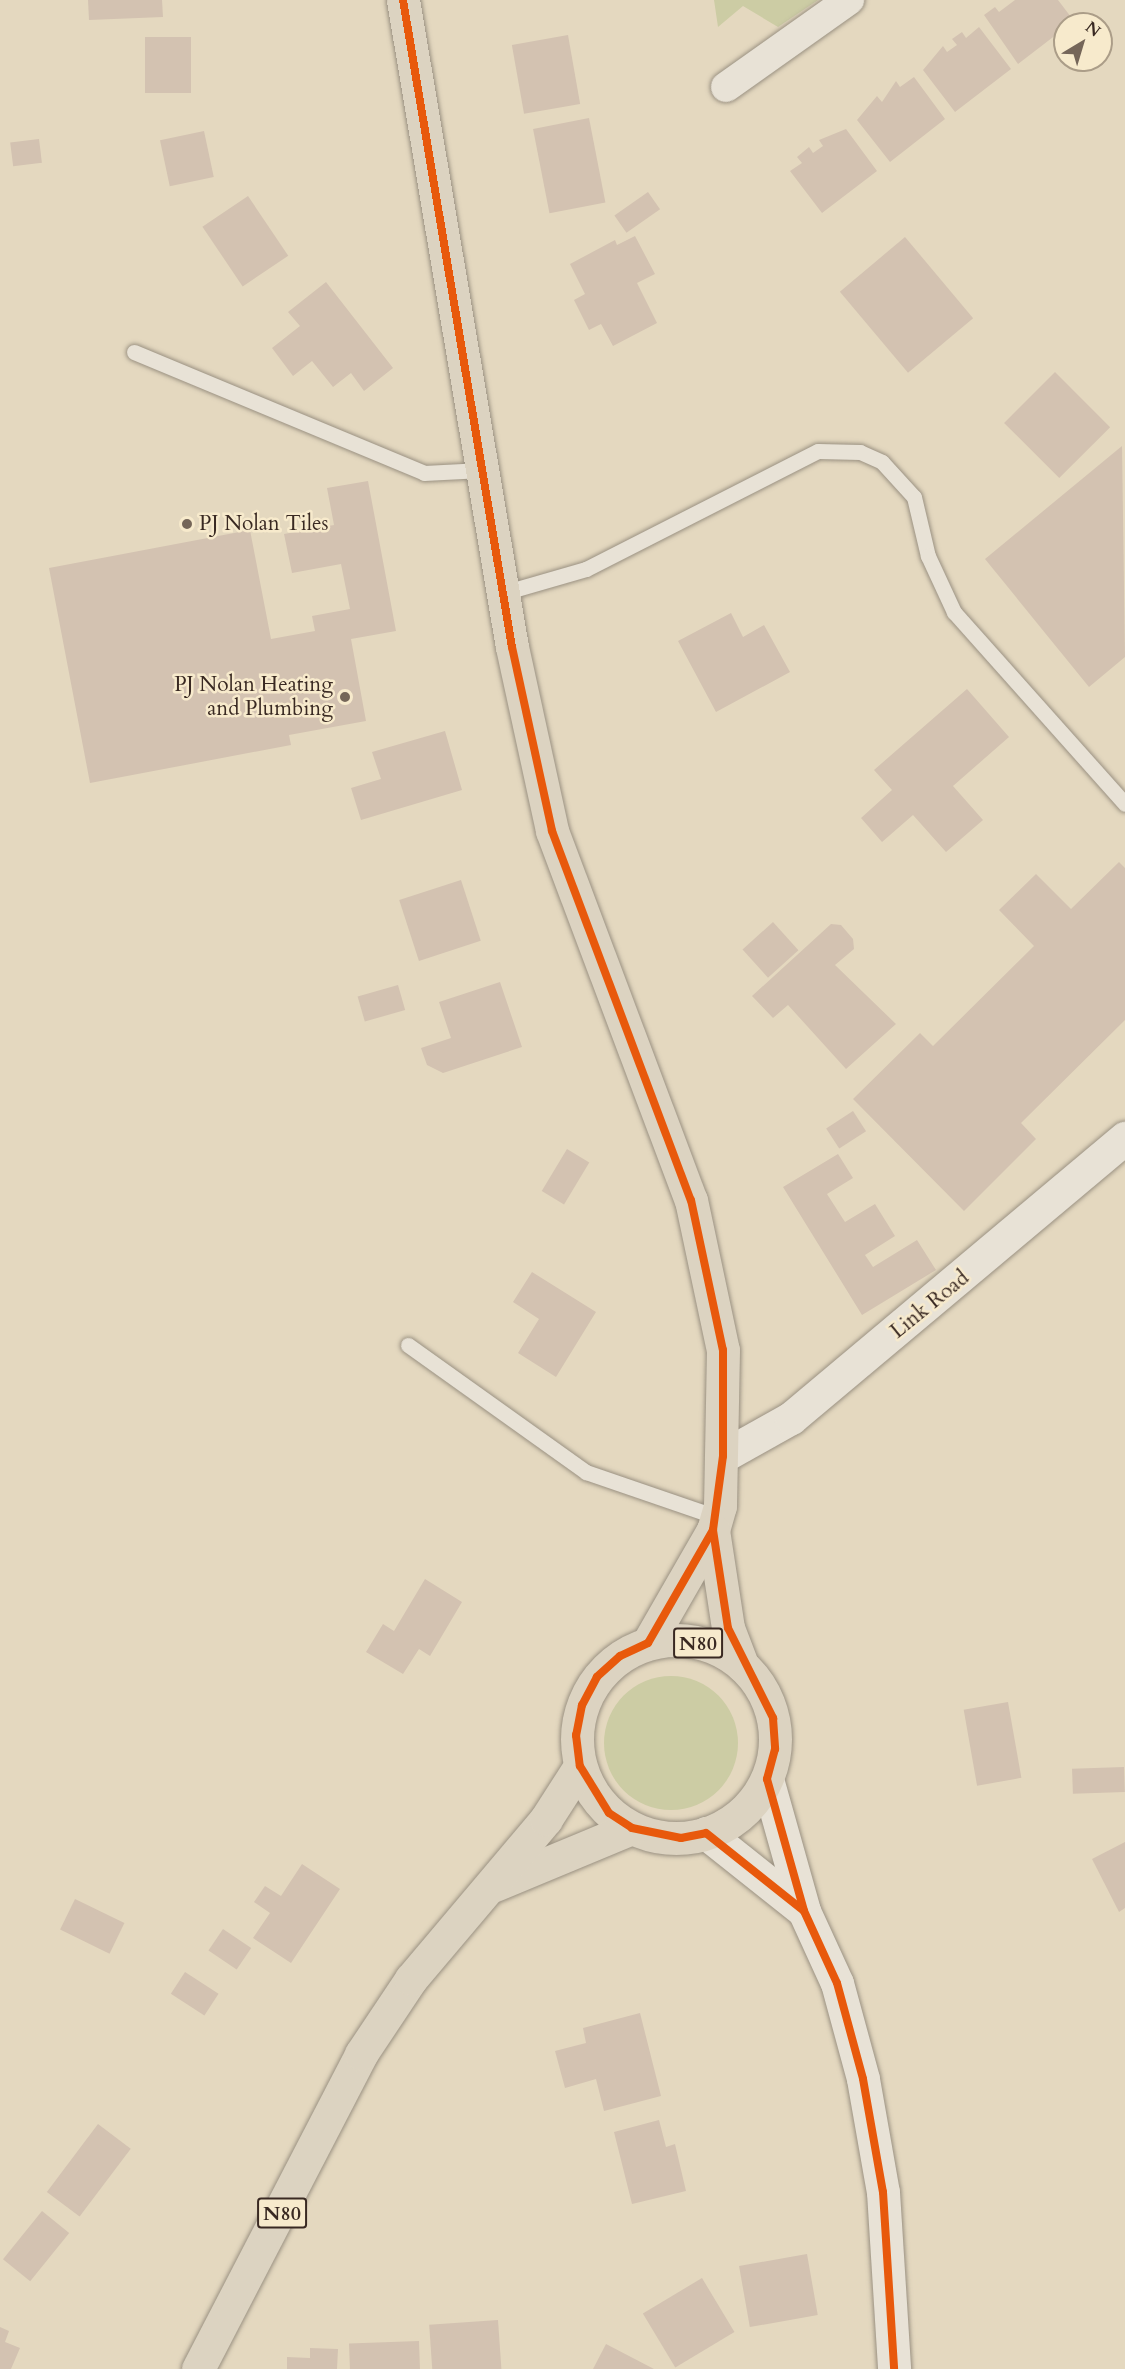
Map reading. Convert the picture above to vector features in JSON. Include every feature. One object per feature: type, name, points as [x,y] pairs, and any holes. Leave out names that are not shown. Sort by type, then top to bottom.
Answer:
[{"type":"main road","name":"N80","points":[[403,0],[503,593],[552,831],[698,1221],[723,1350],[723,1456],[715,1523],[728,1628],[742,1665]]},
{"type":"main road","name":"Link Road","points":[[723,1456],[791,1418],[1125,1138]]},
{"type":"main road","name":"N80","points":[[648,1643],[715,1523]]},
{"type":"main road","name":"N80","points":[[692,1641],[714,1647],[742,1665],[762,1689],[773,1718],[775,1749],[767,1779],[738,1815],[706,1833],[673,1838],[632,1828],[597,1798],[580,1766],[576,1736],[592,1686],[620,1656],[648,1643],[692,1641]]},
{"type":"main road","name":"N80","points":[[198,2369],[361,2054],[411,1979],[546,1819],[580,1766]]},
{"type":"main road","points":[[767,1779],[804,1911],[837,1983],[863,2079],[882,2192],[894,2369]]},
{"type":"main road","name":"N80","points":[[490,1887],[632,1828]]},
{"type":"main road","points":[[706,1833],[804,1911]]},
{"type":"street","points":[[726,87],[849,0]]},
{"type":"lane","points":[[134,352],[424,473],[482,470]]},
{"type":"lane","points":[[503,593],[586,569],[818,451],[860,452],[882,462],[914,497],[928,556],[954,612],[1125,804]]},
{"type":"lane","points":[[408,1346],[586,1472],[715,1523]]},
{"type":"green space","points":[[714,0],[818,0],[778,27],[743,6],[718,27]]},
{"type":"green space","points":[[671,1676],[697,1681],[718,1696],[733,1717],[738,1743],[733,1769],[718,1790],[697,1805],[671,1810],[645,1805],[624,1790],[609,1769],[604,1743],[609,1717],[624,1696],[645,1681]]},
{"type":"building","points":[[88,0],[162,0],[163,17],[89,20]]},
{"type":"building","points":[[1015,0],[1058,0],[1067,12],[1053,12],[1053,37],[1018,64],[984,15],[995,7],[999,12]]},
{"type":"building","points":[[979,27],[1011,69],[955,112],[923,70],[943,46],[947,52],[957,45],[952,39],[962,32],[966,38]]},
{"type":"building","points":[[568,35],[580,104],[524,114],[512,45]]},
{"type":"building","points":[[145,37],[191,37],[191,93],[145,93]]},
{"type":"building","points":[[914,77],[945,119],[890,162],[857,120],[877,96],[882,102],[896,81],[900,87]]},
{"type":"building","points":[[589,118],[605,202],[549,213],[533,129]]},
{"type":"building","points":[[846,129],[877,171],[822,213],[790,171],[802,163],[797,157],[809,147],[813,153],[823,146],[819,140]]},
{"type":"building","points":[[204,131],[214,177],[170,186],[160,140]]},
{"type":"building","points":[[39,139],[42,163],[13,166],[10,143]]},
{"type":"building","points":[[648,192],[660,209],[626,233],[614,216]]},
{"type":"building","points":[[248,196],[288,256],[243,286],[202,227]]},
{"type":"building","points":[[635,236],[655,274],[637,283],[657,323],[613,346],[601,324],[589,330],[574,300],[585,294],[570,264],[615,240],[617,245]]},
{"type":"building","points":[[905,237],[973,318],[908,373],[840,292]]},
{"type":"building","points":[[326,282],[393,368],[364,391],[351,373],[333,387],[312,361],[293,376],[272,348],[300,326],[288,312]]},
{"type":"building","points":[[1055,372],[1110,427],[1059,478],[1004,423]]},
{"type":"building","points":[[1122,446],[1125,657],[1089,687],[985,559]]},
{"type":"building","points":[[368,481],[396,631],[351,639],[366,721],[289,735],[291,745],[90,783],[49,568],[250,530],[271,639],[315,631],[312,616],[350,609],[341,564],[292,573],[284,534],[334,525],[327,488]]},
{"type":"building","points":[[731,613],[743,637],[764,625],[790,672],[716,712],[678,641]]},
{"type":"building","points":[[967,689],[1009,737],[953,786],[983,820],[946,852],[913,815],[882,842],[861,818],[892,790],[874,770]]},
{"type":"building","points":[[445,731],[462,790],[361,820],[351,788],[381,779],[372,752]]},
{"type":"building","points":[[1119,862],[1125,868],[1125,1020],[1021,1123],[1036,1139],[964,1211],[853,1099],[920,1033],[933,1046],[1034,946],[999,910],[1036,874],[1071,909]]},
{"type":"building","points":[[461,880],[481,941],[419,961],[399,900]]},
{"type":"building","points":[[773,922],[798,950],[768,978],[743,949]]},
{"type":"building","points":[[831,924],[841,925],[853,939],[854,949],[835,965],[896,1024],[846,1069],[788,1005],[773,1018],[752,996]]},
{"type":"building","points":[[500,982],[522,1047],[443,1073],[427,1065],[421,1048],[451,1038],[439,1002]]},
{"type":"building","points":[[398,985],[405,1010],[365,1022],[358,997]]},
{"type":"building","points":[[853,1111],[866,1131],[839,1149],[826,1128]]},
{"type":"building","points":[[567,1149],[589,1162],[564,1204],[542,1191]]},
{"type":"building","points":[[838,1154],[853,1178],[827,1194],[845,1222],[875,1204],[895,1236],[865,1255],[873,1267],[917,1240],[936,1270],[862,1315],[783,1187]]},
{"type":"building","points":[[532,1272],[596,1312],[556,1377],[518,1353],[539,1319],[513,1302]]},
{"type":"building","points":[[425,1579],[462,1602],[430,1656],[419,1649],[403,1674],[366,1652],[383,1624],[394,1631]]},
{"type":"building","points":[[1008,1702],[1021,1778],[977,1786],[964,1710]]},
{"type":"building","points":[[1124,1767],[1125,1792],[1073,1794],[1072,1769]]},
{"type":"building","points":[[1125,1842],[1125,1908],[1119,1912],[1092,1859]]},
{"type":"building","points":[[302,1864],[340,1889],[291,1963],[253,1938],[270,1913],[254,1902],[265,1886],[281,1896]]},
{"type":"building","points":[[75,1899],[124,1923],[110,1954],[60,1930]]},
{"type":"building","points":[[223,1929],[251,1948],[237,1970],[208,1951]]},
{"type":"building","points":[[185,1972],[219,1994],[204,2016],[171,1994]]},
{"type":"building","points":[[640,2013],[661,2096],[604,2111],[596,2079],[565,2088],[555,2051],[586,2043],[583,2028]]},
{"type":"building","points":[[659,2120],[666,2147],[675,2144],[686,2191],[632,2204],[614,2132]]},
{"type":"building","points":[[98,2124],[131,2149],[80,2217],[47,2192]]},
{"type":"building","points":[[42,2211],[69,2233],[30,2281],[3,2259]]},
{"type":"building","points":[[807,2254],[818,2315],[750,2327],[739,2266]]},
{"type":"building","points":[[702,2278],[734,2332],[675,2368],[643,2314]]},
{"type":"building","points":[[498,2320],[501,2369],[432,2369],[429,2325]]},
{"type":"building","points":[[0,2327],[9,2331],[5,2342],[20,2348],[11,2369],[0,2369]]},
{"type":"building","points":[[419,2341],[420,2369],[350,2369],[349,2343]]},
{"type":"building","points":[[606,2344],[654,2369],[593,2369]]},
{"type":"building","points":[[310,2348],[338,2349],[337,2369],[287,2369],[287,2357],[310,2358]]},
{"type":"cycle path","points":[[403,0],[512,647],[552,831],[691,1200],[723,1350],[723,1456],[713,1530],[648,1643],[620,1656],[597,1677],[582,1705],[576,1735],[580,1766],[609,1813],[632,1828],[681,1838],[706,1833],[804,1911]]},
{"type":"cycle path","points":[[713,1530],[728,1628],[773,1718],[775,1749],[767,1779],[804,1911],[837,1983],[863,2079],[883,2192],[894,2369]]},
{"type":"place","name":"PJ Nolan Tiles","points":[[187,524]]},
{"type":"place","name":"PJ Nolan Heating and Plumbing","points":[[345,697]]}]
